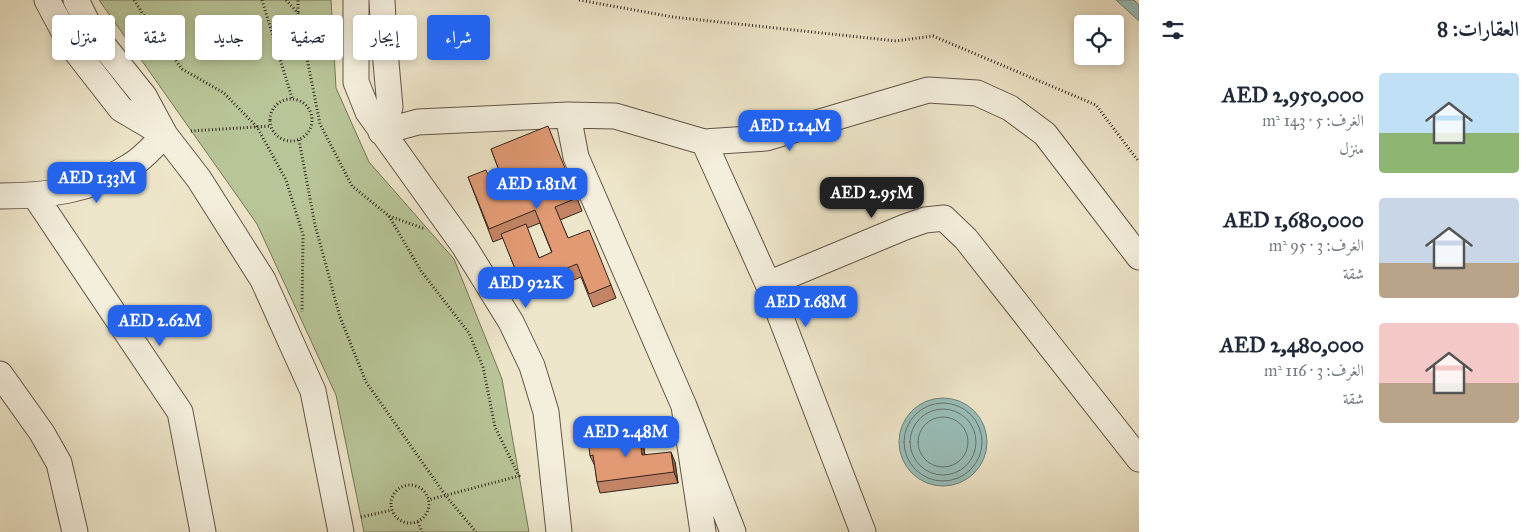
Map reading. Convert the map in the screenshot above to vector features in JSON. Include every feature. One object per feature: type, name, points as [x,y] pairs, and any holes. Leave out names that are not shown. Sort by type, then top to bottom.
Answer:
[{"type":"street","points":[[47,0],[71,45],[121,109],[165,135]]},
{"type":"street","points":[[76,0],[91,30],[144,96],[165,135],[199,179],[263,280],[313,390],[341,532]]},
{"type":"street","points":[[356,0],[356,82],[368,112],[464,246],[511,322],[532,366],[546,412],[559,532]]},
{"type":"street","points":[[381,132],[390,107],[382,0]]},
{"type":"street","points":[[381,132],[418,122],[568,115],[615,116],[704,142],[766,138],[928,90],[977,93],[1010,108],[1045,134],[1139,257]]},
{"type":"street","points":[[568,115],[576,157],[684,406],[733,532]]},
{"type":"street","points":[[0,196],[35,196],[88,186],[131,166],[165,135]]},
{"type":"street","points":[[704,142],[768,284],[863,532]]},
{"type":"street","points":[[35,196],[180,412],[203,532]]},
{"type":"street","points":[[768,284],[905,227],[925,220],[944,218],[966,239],[1139,458]]},
{"type":"street","points":[[0,374],[42,433],[59,463],[74,532]]},
{"type":"street","points":[[684,406],[703,532]]},
{"type":"path","points":[[134,0],[182,69],[224,92],[257,127],[286,180],[303,235],[302,321]]},
{"type":"path","points":[[262,0],[292,98]]},
{"type":"path","points":[[286,0],[298,13]]},
{"type":"path","points":[[298,0],[298,13],[320,124],[352,186],[389,216],[428,230]]},
{"type":"path","points":[[578,0],[673,17],[896,41],[933,36],[1096,105],[1139,162]]},
{"type":"path","points":[[292,98],[299,99],[305,103],[310,109],[312,116],[310,130],[299,140],[292,141],[279,137],[271,126],[270,120],[274,107],[285,99],[292,98]]},
{"type":"path","points":[[191,131],[271,126]]},
{"type":"path","points":[[299,140],[320,243],[340,317],[366,382],[446,496],[476,532]]},
{"type":"path","points":[[389,216],[421,271],[469,333],[484,367],[495,427],[519,476],[428,500]]},
{"type":"path","points":[[405,486],[417,487],[422,490],[428,500],[427,513],[418,522],[412,523],[400,520],[392,510],[391,504],[395,493],[405,486]]},
{"type":"path","points":[[361,516],[392,510]]},
{"type":"path","points":[[418,522],[422,532]]},
{"type":"green space","points":[[99,0],[331,0],[332,15],[272,15],[272,60],[334,60],[336,88],[369,162],[454,259],[502,379],[529,532],[364,532],[336,395],[257,224],[141,60],[185,60],[185,15],[125,15],[125,37],[115,23],[115,15],[110,15]]},
{"type":"water","points":[[1116,0],[1134,0],[1139,5],[1139,21]]},
{"type":"water","points":[[943,398],[960,401],[968,405],[980,417],[984,425],[987,442],[984,459],[980,467],[968,479],[960,483],[943,486],[926,483],[918,479],[906,467],[902,459],[899,442],[902,425],[906,417],[918,405],[926,401]]},
{"type":"building","points":[[548,126],[577,198],[555,207],[568,238],[589,230],[611,285],[589,294],[577,264],[522,286],[501,234],[526,224],[539,258],[552,252],[535,210],[489,229],[468,177],[486,170],[492,186],[503,181],[491,149]]},
{"type":"building","points":[[639,432],[642,455],[671,452],[674,472],[597,482],[593,455],[590,456],[588,439]]}]
